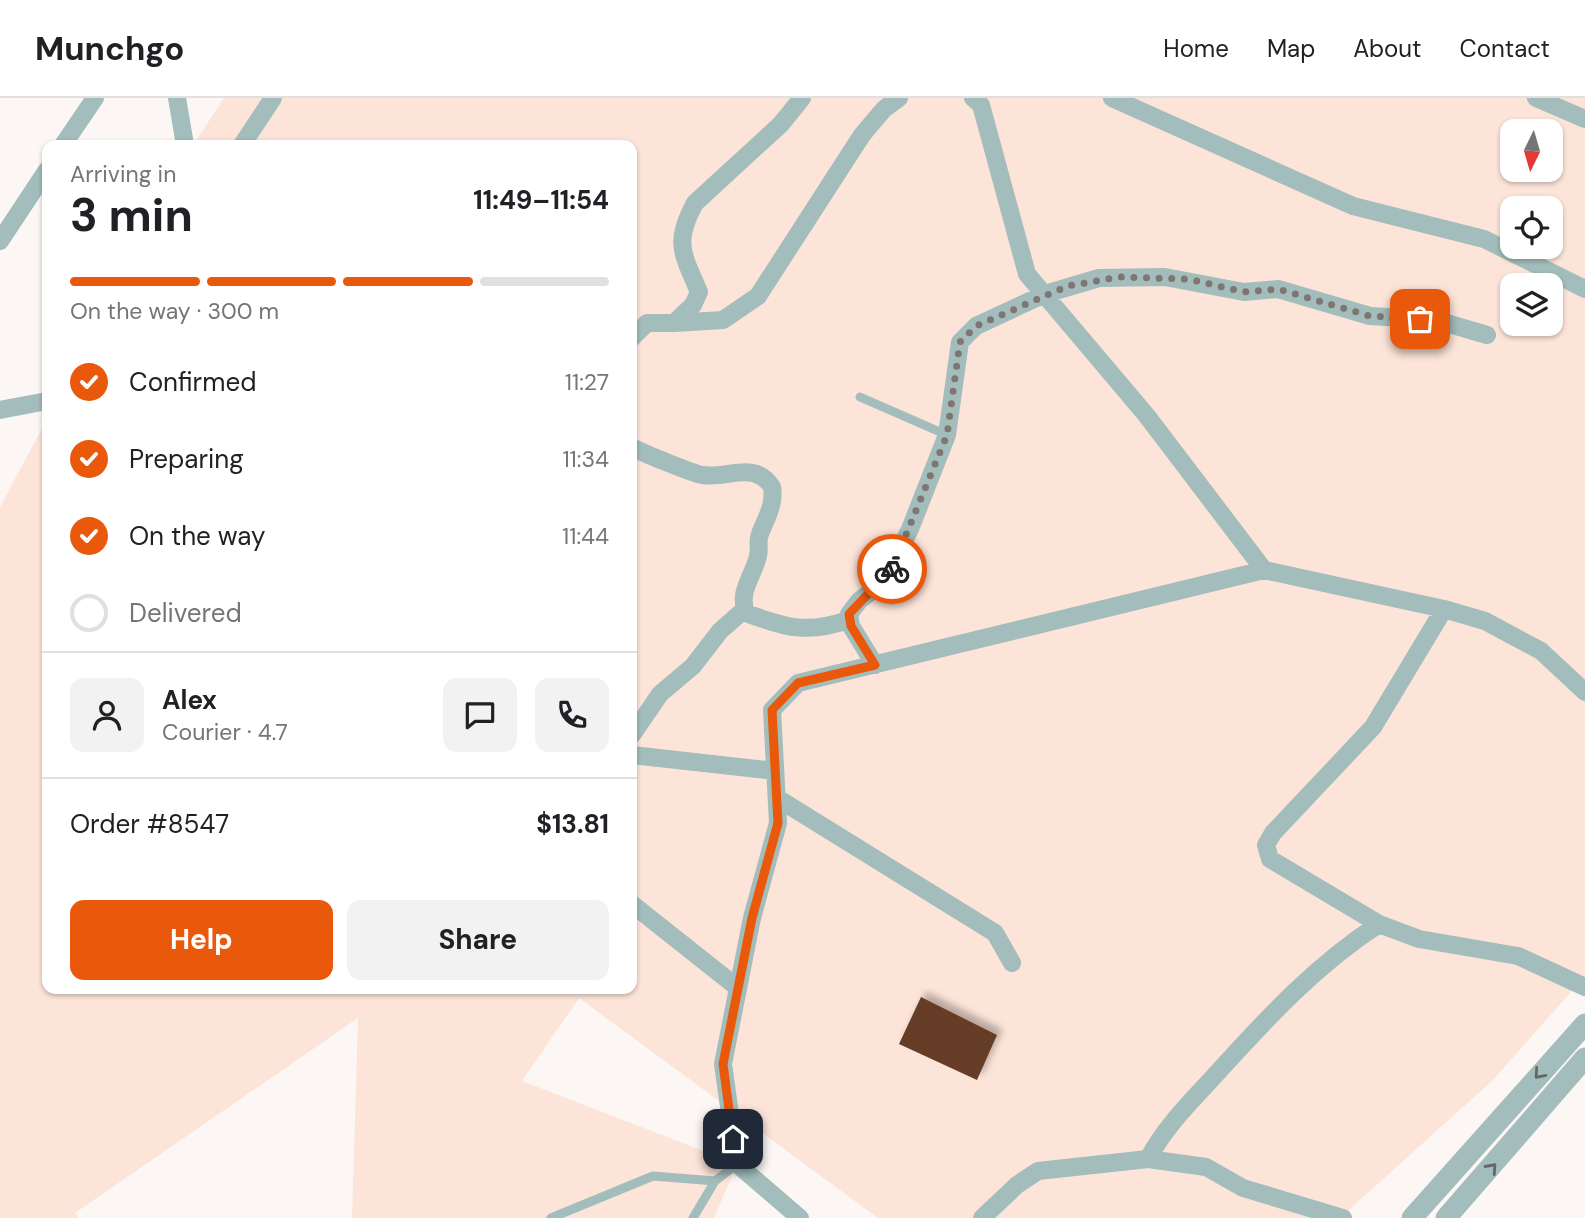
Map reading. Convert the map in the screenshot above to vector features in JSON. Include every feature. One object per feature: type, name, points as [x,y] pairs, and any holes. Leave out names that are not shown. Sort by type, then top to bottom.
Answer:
[{"type":"street","points":[[66,140],[94,98]]},
{"type":"street","points":[[177,98],[184,140]]},
{"type":"street","points":[[245,140],[273,98]]},
{"type":"street","points":[[674,323],[693,305],[699,292],[681,252],[686,220],[695,203],[781,124],[802,98]]},
{"type":"street","points":[[637,333],[647,323],[723,320],[758,296],[862,135],[884,109],[898,98]]},
{"type":"street","points":[[1112,98],[1353,206],[1484,239],[1585,289]]},
{"type":"street","points":[[1536,98],[1585,119]]},
{"type":"street","points":[[981,100],[1027,274],[1147,416],[1264,570]]},
{"type":"street","points":[[0,241],[42,178]]},
{"type":"street","points":[[637,449],[701,475],[717,476],[746,471],[755,472],[768,481],[772,487],[772,502],[758,540],[758,555],[744,590],[746,613],[792,627],[821,630],[848,620],[853,608],[885,580],[892,569],[947,435],[958,353],[965,334],[1045,295],[1099,278],[1166,277],[1244,292],[1278,289],[1370,316],[1436,320],[1487,335]]},
{"type":"street","points":[[0,410],[42,402]]},
{"type":"street","points":[[800,1218],[737,1164],[723,1064],[738,988],[778,823],[772,710],[798,683],[1264,570],[1444,609],[1485,621],[1523,640],[1557,665],[1585,692]]},
{"type":"street","points":[[637,728],[660,694],[693,666],[720,631],[745,609]]},
{"type":"street","points":[[1444,609],[1373,727],[1273,833],[1266,845],[1270,859],[1379,924],[1419,939],[1518,956],[1585,987]]},
{"type":"street","points":[[848,620],[875,665]]},
{"type":"street","points":[[637,756],[775,771]]},
{"type":"street","points":[[777,798],[995,933],[1012,963]]},
{"type":"street","points":[[637,908],[738,988]]},
{"type":"street","points":[[1148,1159],[1164,1129],[1284,998],[1346,946],[1379,924]]},
{"type":"street","points":[[1412,1218],[1585,1024]]},
{"type":"street","points":[[1446,1218],[1585,1058]]},
{"type":"street","points":[[982,1218],[1017,1185],[1038,1171],[1148,1159],[1206,1167],[1243,1188],[1343,1218]]},
{"type":"lane","points":[[860,397],[947,435]]},
{"type":"lane","points":[[692,1218],[715,1181],[737,1164]]},
{"type":"lane","points":[[551,1218],[653,1175],[715,1181]]},
{"type":"shaded area","points":[[224,98],[1585,98],[1585,976],[1493,1080],[1340,1218],[878,1218],[579,998],[522,1081],[737,1164],[714,1218],[352,1218],[358,1018],[75,1213],[78,1218],[0,1218],[0,507],[42,428],[42,994],[637,994],[637,140],[196,140]]},
{"type":"building","points":[[921,997],[997,1035],[977,1080],[899,1044]]},
{"type":"way so far","points":[[892,569],[947,435],[960,342],[965,334],[976,326],[1068,286],[1099,278],[1119,277],[1188,279],[1244,292],[1278,289],[1370,316],[1420,319]]},
{"type":"route","points":[[733,1139],[723,1064],[752,918],[778,823],[772,710],[798,683],[875,665],[851,626],[849,614],[859,601],[885,580],[892,569]]}]
